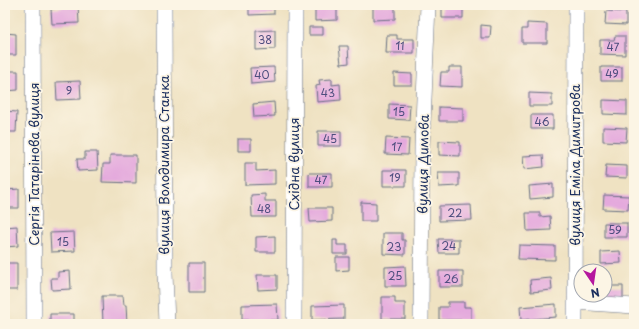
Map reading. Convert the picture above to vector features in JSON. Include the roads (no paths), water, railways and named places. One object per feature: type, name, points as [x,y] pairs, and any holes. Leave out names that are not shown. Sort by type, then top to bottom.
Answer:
[{"type":"street","name":"Сергія Татарінова вулиця","points":[[33,5],[34,324]]},
{"type":"street","name":"вулиця Володимира Станка","points":[[164,5],[165,266],[167,324]]},
{"type":"street","name":"Східна вулиця","points":[[294,324],[295,5]]},
{"type":"street","name":"вулиця Димова","points":[[421,324],[422,146],[428,5]]},
{"type":"street","name":"вулиця Еміла Димитрова","points":[[575,263],[576,5]]},
{"type":"street","name":"вулиця Еміла Димитрова","points":[[575,303],[575,324]]},
{"type":"street","points":[[590,303],[634,306]]}]
